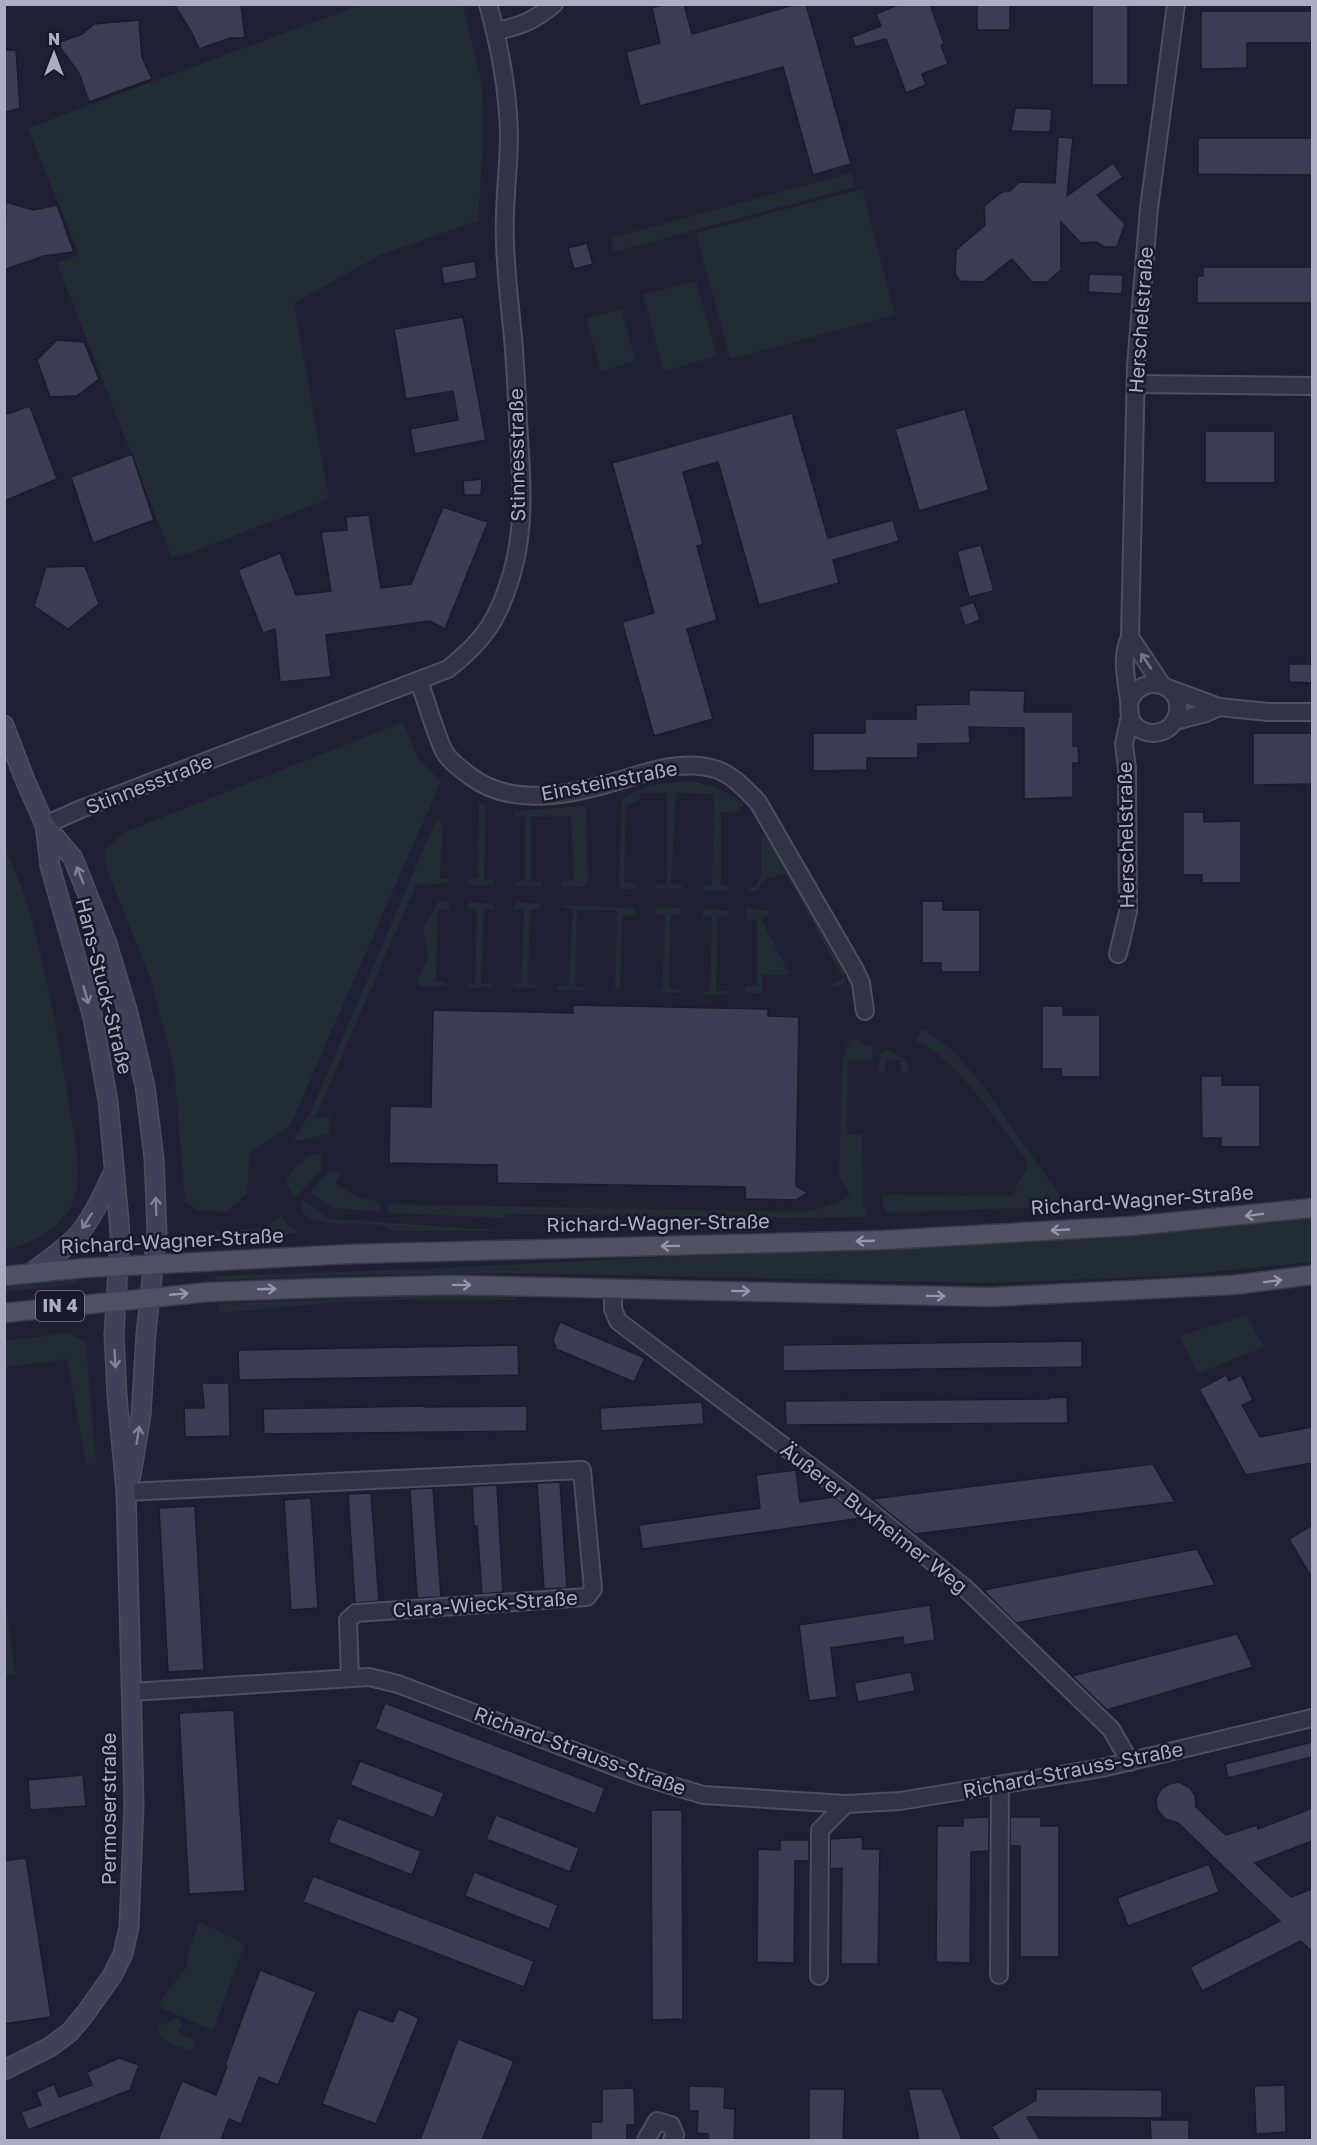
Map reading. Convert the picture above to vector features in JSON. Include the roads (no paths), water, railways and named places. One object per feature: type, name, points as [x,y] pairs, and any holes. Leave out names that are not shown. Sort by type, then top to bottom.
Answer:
[{"type":"main road","name":"Hans-Stuck-Straße","points":[[4,725],[45,825],[73,858],[107,943],[128,1013],[145,1086],[154,1158],[157,1232],[150,1297]]},
{"type":"main road","name":"Hans-Stuck-Straße","points":[[45,825],[50,866],[93,1018],[108,1101],[120,1236],[119,1266]]},
{"type":"main road","name":"IN 4","points":[[31,1273],[58,1253],[79,1233],[98,1204],[115,1170]]},
{"type":"main road","name":"Richard-Wagner-Straße","points":[[4,1276],[119,1266],[363,1253],[885,1240],[1132,1226],[1312,1208]]},
{"type":"main road","name":"Permoserstraße","points":[[4,2070],[50,2047],[69,2032],[85,2014],[112,1976],[123,1954],[129,1927],[134,1806],[126,1492],[116,1385],[114,1335],[119,1266]]},
{"type":"main road","points":[[150,1297],[231,1291],[453,1285],[990,1297],[1201,1288],[1312,1275]]},
{"type":"main road","name":"IN 4","points":[[4,1313],[150,1297]]},
{"type":"main road","name":"Permoserstraße","points":[[126,1492],[141,1415],[150,1297]]},
{"type":"street","name":"Stinnesstraße","points":[[45,825],[81,809],[419,682],[448,669],[472,650],[489,630],[503,601],[513,572],[519,538],[522,496],[505,243],[508,101],[503,63],[488,4]]},
{"type":"street","points":[[496,31],[518,27],[535,20],[554,4]]},
{"type":"street","name":"Herschelstraße","points":[[1118,954],[1128,912],[1127,768],[1124,744],[1130,709],[1125,664],[1126,645],[1130,638],[1136,384],[1149,208],[1176,4]]},
{"type":"street","points":[[1136,384],[1312,386]]},
{"type":"street","points":[[1127,768],[1135,750],[1146,737],[1169,729],[1175,721],[1178,706],[1130,638]]},
{"type":"street","name":"Einsteinstraße","points":[[419,682],[444,751],[471,777],[495,790],[518,795],[562,794],[668,768],[694,765],[716,769],[740,783],[758,802],[855,970],[861,983],[865,1011]]},
{"type":"street","points":[[1153,734],[1142,730],[1132,722],[1130,709],[1134,693],[1141,686],[1151,684],[1166,687],[1219,707],[1268,712],[1312,712]]},
{"type":"street","points":[[1175,721],[1219,707]]},
{"type":"street","name":"Äußerer Buxheimer Weg","points":[[613,1288],[614,1309],[618,1321],[871,1512],[965,1588],[1111,1729],[1130,1762]]},
{"type":"street","name":"Clara-Wieck-Straße","points":[[126,1492],[582,1470],[593,1589],[587,1597],[356,1613],[348,1620],[350,1677]]},
{"type":"street","name":"Richard-Strauss-Straße","points":[[131,1692],[369,1677],[398,1684],[638,1775],[703,1795],[846,1804],[900,1801],[1130,1762],[1312,1718]]},
{"type":"street","points":[[999,1975],[1000,1785]]},
{"type":"street","points":[[819,1976],[820,1830],[846,1804]]},
{"type":"street","points":[[646,2140],[657,2121],[671,2124],[675,2135],[672,2140]]}]
